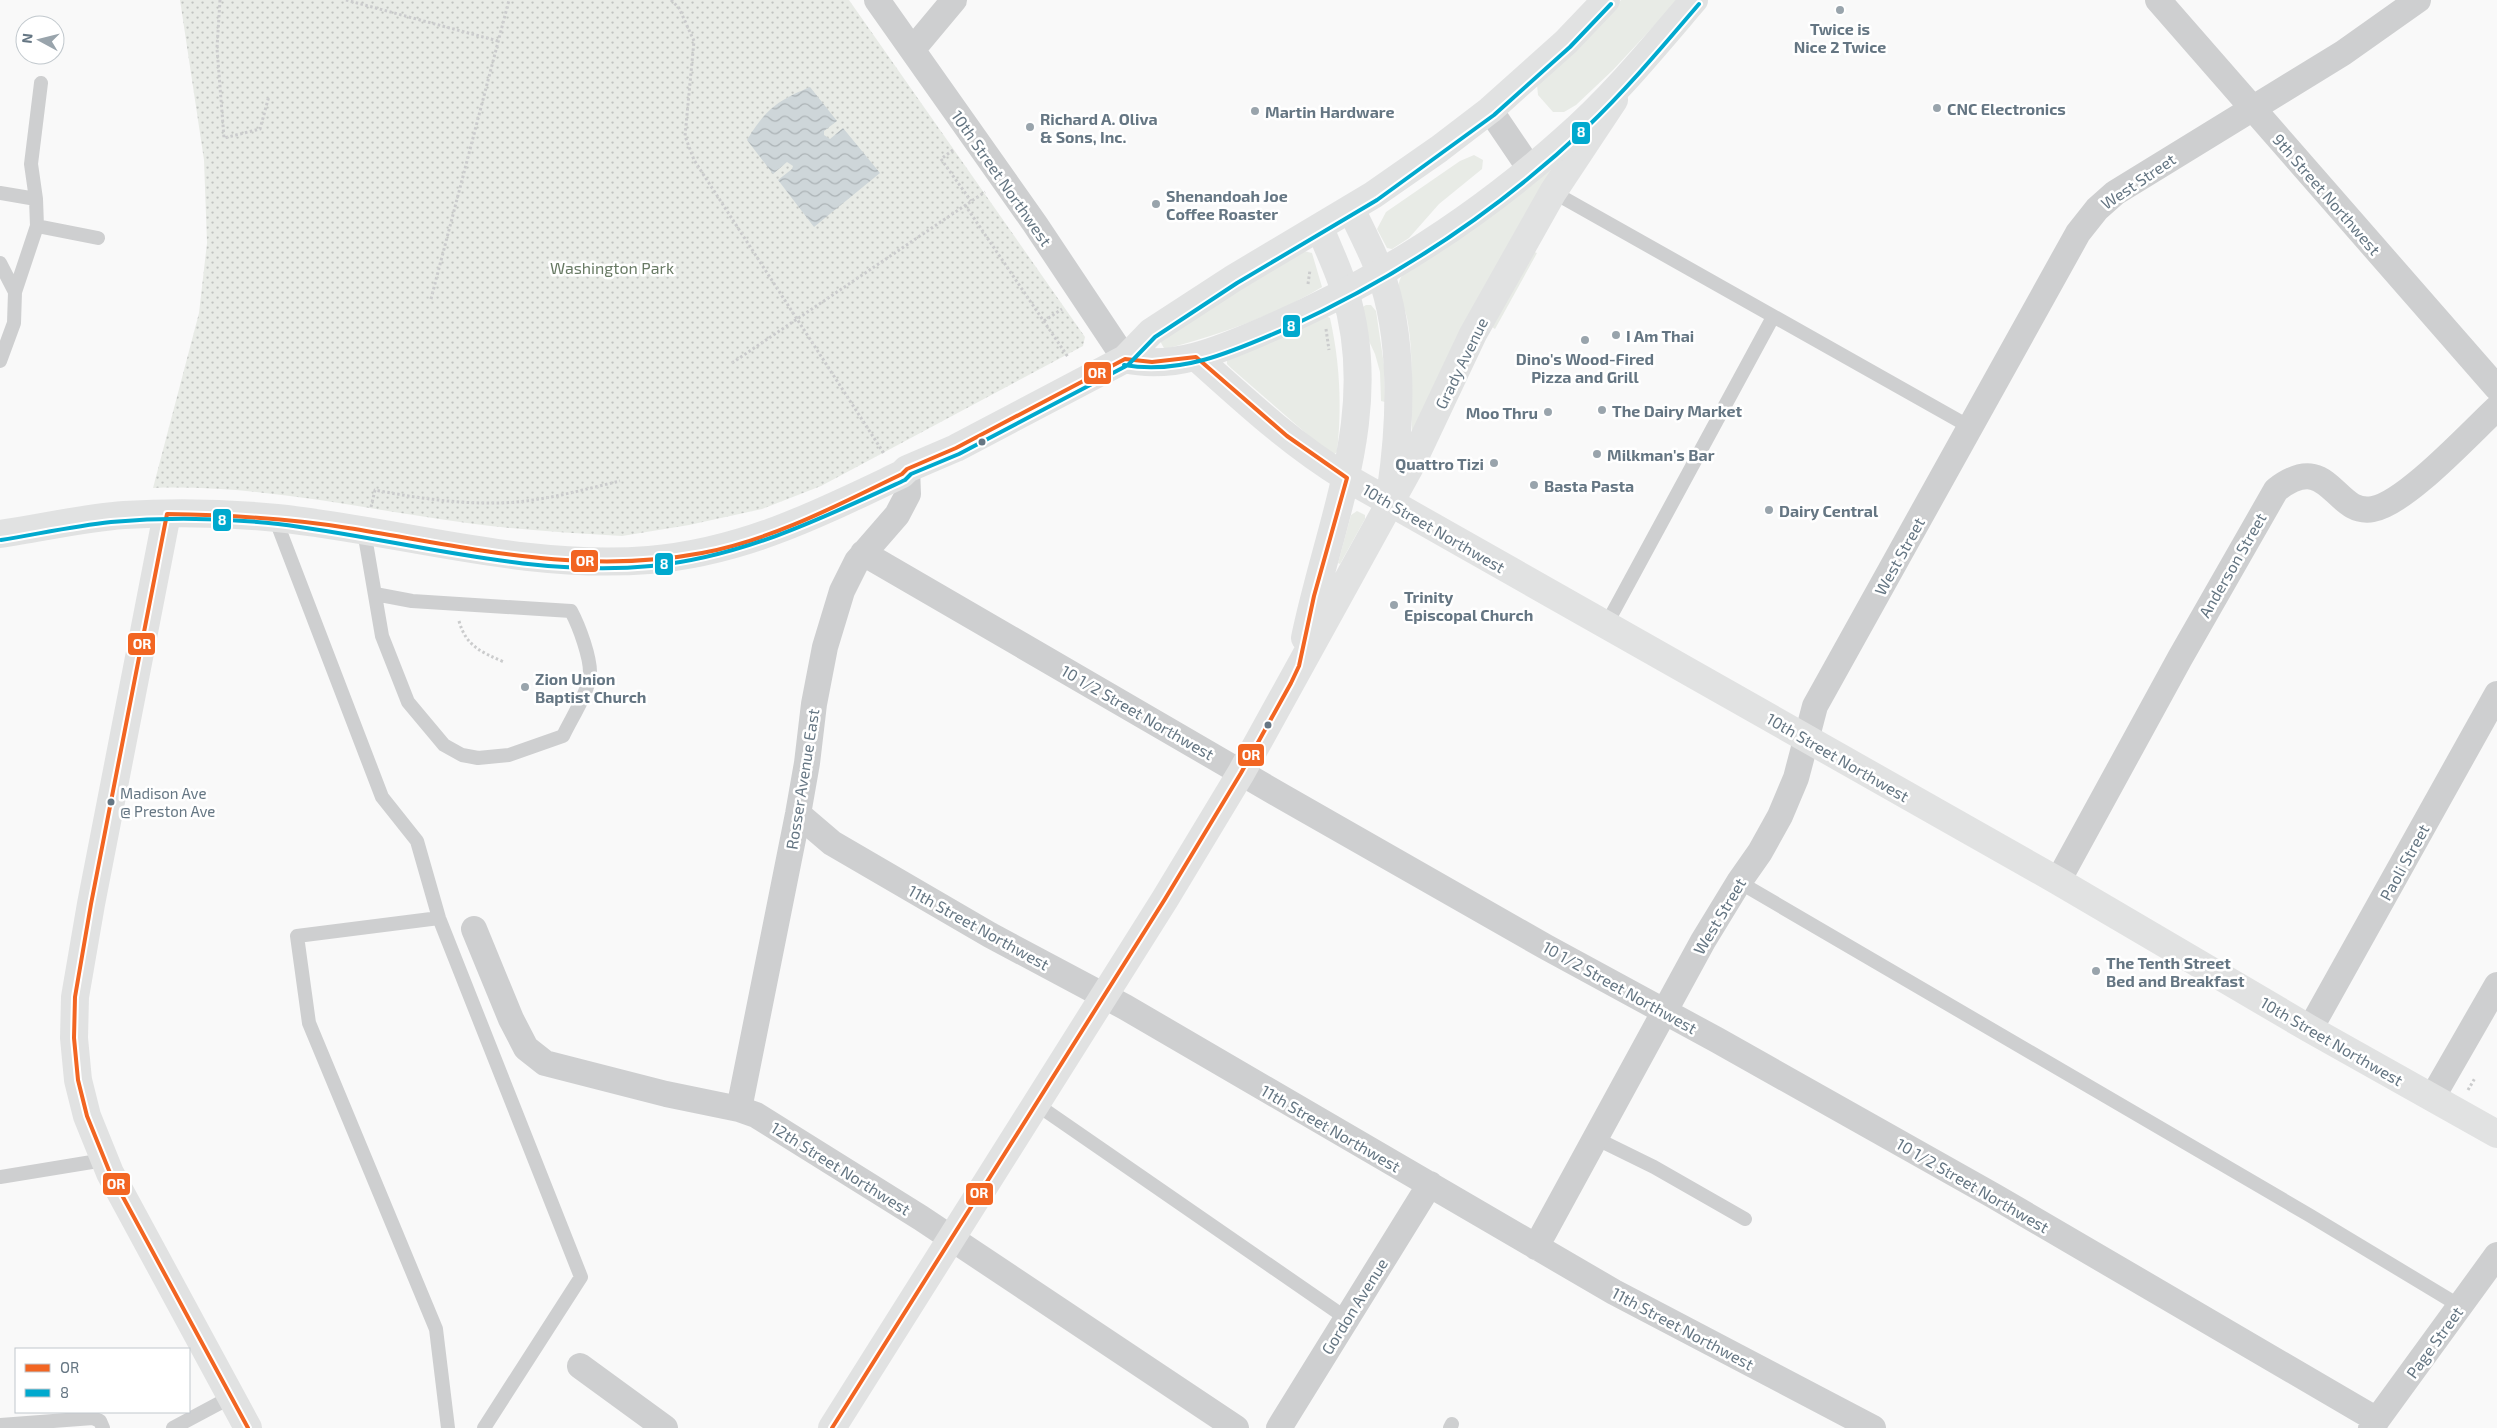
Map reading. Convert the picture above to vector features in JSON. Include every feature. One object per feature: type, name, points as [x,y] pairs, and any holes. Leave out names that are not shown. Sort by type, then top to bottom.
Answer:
[{"type":"main road","points":[[0,534],[122,516],[167,514],[367,521],[519,556],[596,562],[649,560],[702,553],[762,537],[803,522],[902,474],[897,463],[956,448],[1125,358],[1151,332],[1234,278],[1351,209],[1439,149],[1490,110],[1566,42],[1606,0]]},
{"type":"main road","points":[[1125,358],[1142,363],[1160,363],[1196,357],[1240,341],[1298,316],[1346,292],[1428,243],[1530,169],[1579,126],[1636,68],[1694,0]]},
{"type":"main road","name":"Grady Avenue","points":[[832,1428],[1242,773],[1412,462],[1473,334],[1554,192],[1636,68]]},
{"type":"main road","points":[[1351,209],[1380,273],[1388,303],[1397,372],[1398,431],[1389,503]]},
{"type":"main road","name":"Grady Avenue","points":[[1299,666],[1314,596],[1347,478],[1356,426],[1359,381],[1354,332],[1346,292],[1320,228]]},
{"type":"main road","name":"10th Street Northwest","points":[[1196,357],[1273,426],[1321,462],[1347,478],[2058,881],[2310,1029],[2497,1134]]},
{"type":"main road","points":[[167,514],[91,904],[75,997],[74,1038],[78,1080],[88,1116],[104,1160],[248,1428]]},
{"type":"street","name":"10th Street Northwest","points":[[877,0],[1035,224],[1125,358]]},
{"type":"street","points":[[913,49],[954,0]]},
{"type":"street","name":"9th Street Northwest","points":[[2158,0],[2497,388]]},
{"type":"street","name":"West Street","points":[[1536,1247],[1665,1011],[1739,882],[1760,852],[1780,816],[1796,778],[1805,738],[1815,706],[2078,233],[2097,209],[2115,193],[2381,28],[2418,0]]},
{"type":"street","points":[[1490,110],[1530,169]]},
{"type":"street","name":"Anderson Street","points":[[2058,881],[2184,650],[2276,490],[2288,481],[2301,477],[2318,478],[2331,485],[2346,502],[2357,508],[2370,510],[2380,508],[2408,492],[2497,408]]},
{"type":"street","name":"Rosser Avenue East","points":[[739,1109],[798,814],[807,763],[814,704],[825,647],[842,591],[863,553],[897,515],[908,494],[897,463]]},
{"type":"street","name":"10 1/2 Street Northwest","points":[[863,553],[1546,947],[1665,1011],[1994,1196],[2374,1424]]},
{"type":"street","name":"Paoli Street","points":[[2310,1029],[2497,694]]},
{"type":"street","name":"11th Street Northwest","points":[[798,814],[832,843],[990,935],[1104,996],[1614,1292],[1873,1428]]},
{"type":"street","name":"12th Street Northwest","points":[[474,929],[511,1019],[526,1048],[545,1063],[666,1094],[739,1109],[756,1115],[952,1238],[1236,1428]]},
{"type":"street","points":[[2432,1098],[2497,985]]},
{"type":"street","name":"Gordon Avenue","points":[[1279,1428],[1430,1184]]},
{"type":"street","name":"Page Street","points":[[2374,1424],[2497,1255]]},
{"type":"street","points":[[580,1366],[665,1428]]},
{"type":"lane","points":[[0,361],[14,322],[15,292],[37,226],[32,164],[41,83]]},
{"type":"lane","points":[[0,192],[36,198]]},
{"type":"lane","points":[[1554,192],[1970,427]]},
{"type":"lane","points":[[37,226],[98,238]]},
{"type":"lane","points":[[0,264],[15,292]]},
{"type":"lane","points":[[1606,626],[1773,316]]},
{"type":"lane","points":[[275,518],[382,798],[417,841],[439,918],[581,1277],[484,1428]]},
{"type":"lane","points":[[367,521],[375,594],[382,636],[408,702],[444,745],[462,754],[478,758],[509,755],[563,736],[579,704],[590,675],[581,630],[571,611],[412,601],[375,594]]},
{"type":"lane","points":[[1739,882],[2309,1215],[2460,1306]]},
{"type":"lane","points":[[439,918],[297,936],[309,1023],[436,1329],[448,1428]]},
{"type":"lane","points":[[1036,1104],[1346,1318]]},
{"type":"lane","points":[[1596,1139],[1654,1167],[1745,1219]]},
{"type":"lane","points":[[0,1177],[104,1160]]},
{"type":"lane","points":[[173,1428],[231,1397]]},
{"type":"lane","points":[[0,1425],[93,1418],[100,1421],[103,1428]]},
{"type":"path","points":[[220,0],[218,48],[224,138],[260,129],[269,96]]},
{"type":"path","points":[[346,0],[498,41]]},
{"type":"path","points":[[431,299],[509,0]]},
{"type":"path","points":[[671,0],[679,8],[694,41],[685,129],[685,136],[694,160],[798,318],[897,463]]},
{"type":"path","points":[[971,201],[941,159],[973,137]]},
{"type":"path","points":[[732,363],[965,205],[1068,357]]},
{"type":"path","points":[[1306,261],[1310,270],[1309,289]]},
{"type":"path","points":[[367,521],[375,490],[410,497],[455,502],[502,503],[569,494],[620,481]]},
{"type":"path","points":[[457,604],[464,636],[473,646],[504,662]]},
{"type":"path","points":[[2465,1094],[2475,1078]]},
{"type":"green space","name":"Washington Park","points":[[180,0],[849,0],[1085,337],[1083,346],[821,486],[762,509],[689,525],[622,536],[486,525],[310,499],[232,490],[153,488],[199,313],[207,243],[204,160]]},
{"type":"green space","points":[[1621,0],[1678,0],[1613,70],[1576,105],[1564,112],[1553,112],[1538,95],[1537,85]]},
{"type":"green space","points":[[1474,155],[1483,160],[1482,169],[1439,204],[1409,238],[1392,249],[1387,248],[1377,229],[1386,212],[1460,161]]},
{"type":"green space","points":[[1559,162],[1415,430],[1412,430],[1411,345],[1407,318],[1399,291],[1400,280],[1403,274]]},
{"type":"green space","points":[[1529,250],[1537,253],[1495,329],[1489,325]]},
{"type":"green space","points":[[1304,251],[1312,253],[1322,287],[1248,323],[1189,343],[1164,348],[1160,341],[1161,338]]},
{"type":"green space","points":[[1371,305],[1376,311],[1384,365],[1385,402],[1381,401],[1380,372],[1375,354],[1363,328],[1361,308]]},
{"type":"green space","points":[[1326,316],[1330,318],[1339,385],[1337,452],[1332,456],[1227,364],[1227,360]]},
{"type":"green space","points":[[1357,511],[1365,515],[1365,519],[1340,564],[1338,563],[1351,515]]},
{"type":"water","points":[[810,87],[837,121],[824,131],[824,135],[830,139],[843,128],[880,173],[814,227],[778,180],[792,169],[793,166],[787,162],[773,174],[747,140],[760,121],[773,107]]},
{"type":"transit line","name":"8","points":[[1,540],[111,522],[153,519],[215,519],[278,524],[510,562],[557,567],[604,568],[651,566],[685,561],[750,545],[813,522],[905,480],[911,474],[959,454],[1128,365],[1155,337],[1237,283],[1377,200],[1494,115],[1570,47],[1611,4]]},
{"type":"transit line","name":"8","points":[[1124,365],[1166,367],[1187,364],[1247,345],[1328,308],[1407,264],[1482,214],[1587,127],[1645,67],[1699,4]]},
{"type":"transit line","name":"OR","points":[[248,1428],[110,1173],[87,1116],[78,1080],[74,1038],[75,997],[91,904],[167,514],[280,519],[348,528],[480,550],[568,560],[657,559],[702,553],[754,540],[829,509],[902,474],[907,469],[956,448],[1125,359],[1152,362],[1196,357],[1287,436],[1347,478],[1314,596],[1299,666],[1241,773],[1165,899],[832,1428]]},
{"type":"place","name":"Twice is Nice 2 Twice","points":[[1840,10]]},
{"type":"place","name":"CNC Electronics","points":[[1937,108]]},
{"type":"place","name":"Martin Hardware","points":[[1255,111]]},
{"type":"place","name":"Richard A. Oliva & Sons, Inc.","points":[[1030,127]]},
{"type":"place","name":"Shenandoah Joe Coffee Roaster","points":[[1156,204]]},
{"type":"place","name":"I Am Thai","points":[[1616,335]]},
{"type":"place","name":"Dino's Wood-Fired Pizza and Grill","points":[[1585,340]]},
{"type":"place","name":"The Dairy Market","points":[[1602,410]]},
{"type":"place","name":"Moo Thru","points":[[1548,412]]},
{"type":"place","name":"Milkman's Bar","points":[[1597,454]]},
{"type":"place","name":"Quattro Tizi","points":[[1494,463]]},
{"type":"place","name":"Basta Pasta","points":[[1534,485]]},
{"type":"place","name":"Dairy Central","points":[[1769,510]]},
{"type":"place","name":"Trinity Episcopal Church","points":[[1394,605]]},
{"type":"place","name":"Zion Union Baptist Church","points":[[525,687]]},
{"type":"place","name":"Madison Ave @ Preston Ave","points":[[111,802]]},
{"type":"place","name":"The Tenth Street Bed and Breakfast","points":[[2096,971]]}]
